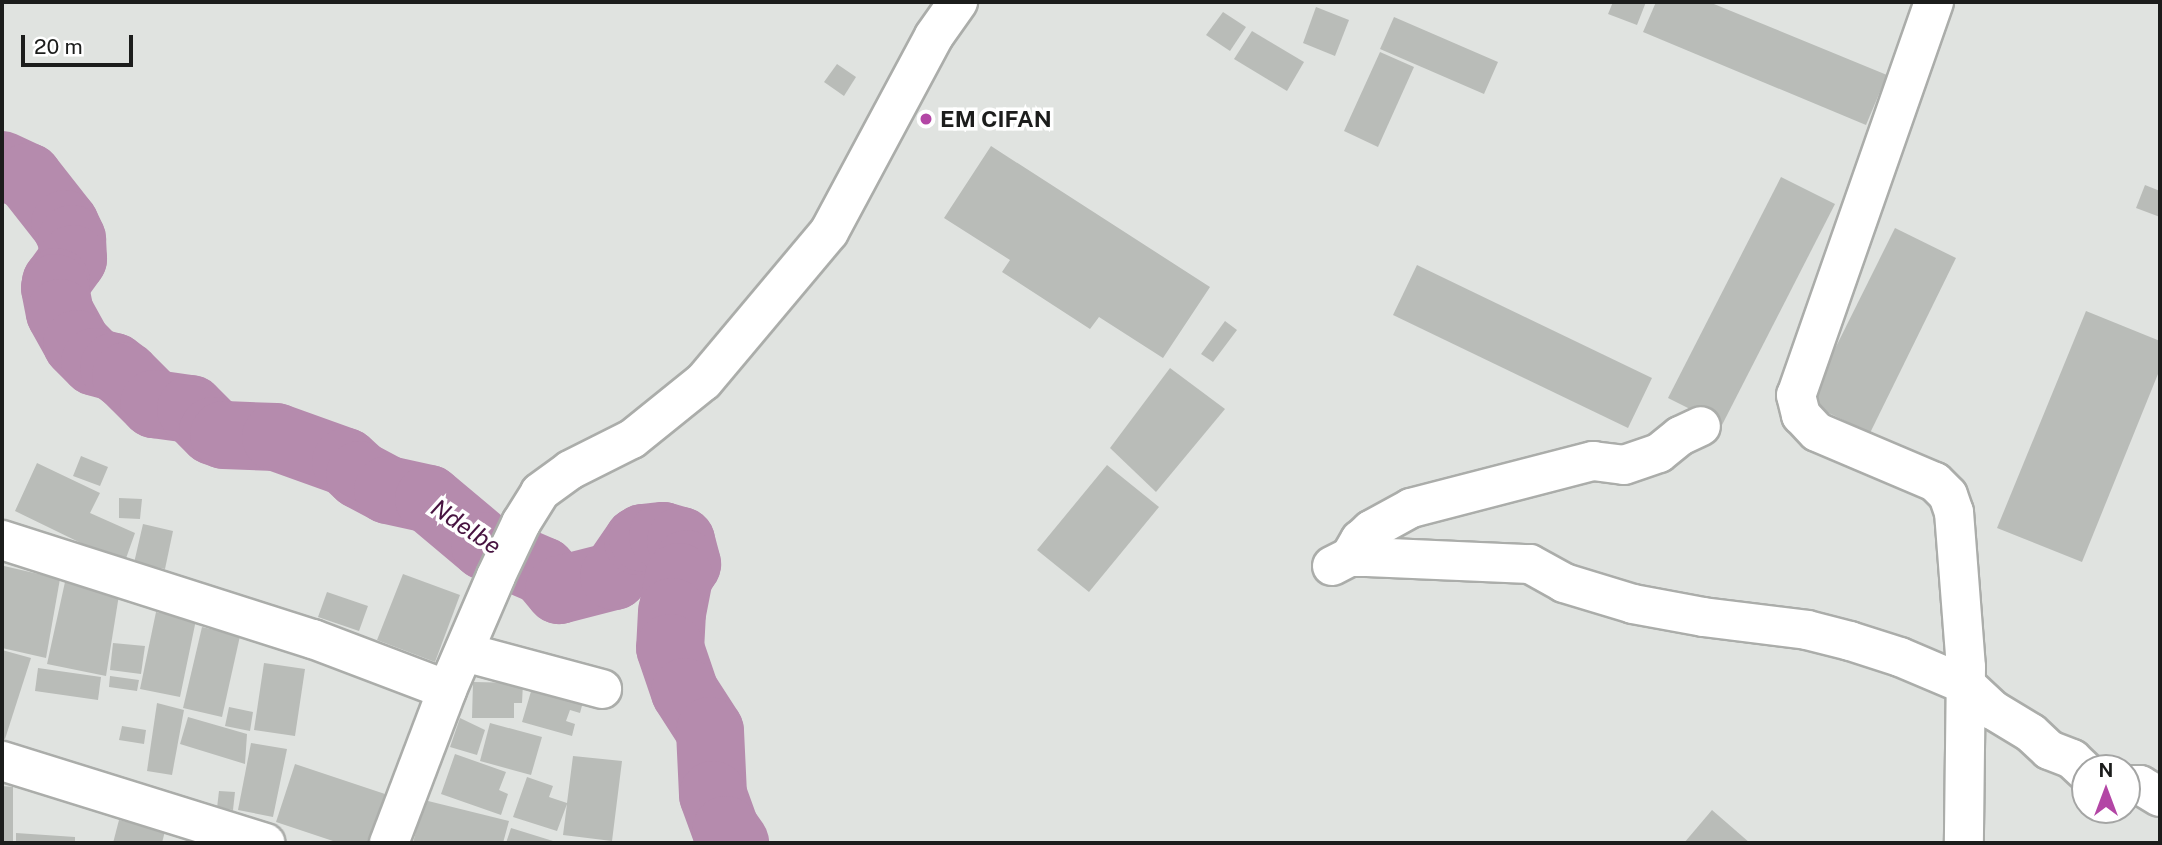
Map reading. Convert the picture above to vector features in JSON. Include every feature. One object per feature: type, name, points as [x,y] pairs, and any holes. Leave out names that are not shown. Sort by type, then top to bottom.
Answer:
[{"type":"street","points":[[389,843],[447,690],[496,576],[521,523],[540,492],[570,470],[632,439],[704,381],[830,232],[934,36],[958,2]]},
{"type":"street","points":[[1934,2],[1796,395],[1801,415],[1817,432],[1935,482],[1948,495],[1954,512],[1966,685],[1964,843]]},
{"type":"street","points":[[1701,426],[1680,436],[1659,453],[1625,465],[1593,461],[1411,508],[1371,530],[1341,562],[1419,558],[1530,564],[1564,583],[1633,604],[1668,612],[1807,629],[1900,657],[1966,685],[1993,710],[2071,762]]},
{"type":"street","points":[[2,540],[313,639],[447,690]]},
{"type":"street","points":[[464,652],[603,689]]},
{"type":"street","points":[[2,761],[266,843]]},
{"type":"street","points":[[2141,786],[2160,797]]},
{"type":"building","points":[[1613,2],[1646,2],[1637,25],[1608,14]]},
{"type":"building","points":[[1656,2],[1709,2],[1887,75],[1866,125],[1643,32]]},
{"type":"building","points":[[1316,7],[1349,20],[1335,56],[1303,43]]},
{"type":"building","points":[[1223,12],[1246,27],[1230,51],[1206,35]]},
{"type":"building","points":[[1394,17],[1498,62],[1484,94],[1380,49]]},
{"type":"building","points":[[1252,31],[1304,62],[1287,91],[1234,59]]},
{"type":"building","points":[[1380,52],[1414,67],[1378,147],[1344,131]]},
{"type":"building","points":[[837,64],[856,77],[844,96],[824,82]]},
{"type":"building","points":[[991,146],[1210,287],[1163,358],[1099,317],[1090,329],[1002,272],[1010,260],[944,218]]},
{"type":"building","points":[[1781,177],[1835,204],[1722,425],[1668,398]]},
{"type":"building","points":[[2145,185],[2160,191],[2160,217],[2136,208]]},
{"type":"building","points":[[1895,228],[1956,258],[1870,433],[1808,403]]},
{"type":"building","points":[[1417,265],[1652,378],[1628,428],[1393,315]]},
{"type":"building","points":[[2086,311],[2160,341],[2160,369],[2082,562],[1997,528]]},
{"type":"building","points":[[1225,321],[1237,330],[1213,362],[1201,354]]},
{"type":"building","points":[[1170,368],[1225,409],[1156,492],[1110,448]]},
{"type":"building","points":[[81,456],[108,467],[100,486],[73,476]]},
{"type":"building","points":[[37,463],[100,493],[90,513],[135,533],[124,564],[15,511]]},
{"type":"building","points":[[1107,465],[1159,507],[1089,592],[1037,550]]},
{"type":"building","points":[[119,498],[142,499],[140,519],[119,518]]},
{"type":"building","points":[[143,524],[173,531],[165,569],[134,563]]},
{"type":"building","points":[[4,566],[60,579],[46,658],[2,648]]},
{"type":"building","points":[[403,574],[460,595],[435,662],[377,640]]},
{"type":"building","points":[[65,582],[119,595],[106,676],[47,664]]},
{"type":"building","points":[[327,592],[368,606],[359,631],[318,617]]},
{"type":"building","points":[[156,612],[196,620],[180,697],[140,689]]},
{"type":"building","points":[[202,627],[240,636],[222,717],[183,708]]},
{"type":"building","points":[[113,643],[145,646],[141,674],[110,670]]},
{"type":"building","points":[[2,650],[31,658],[5,739],[2,738]]},
{"type":"building","points":[[264,663],[305,669],[295,736],[254,730]]},
{"type":"building","points":[[38,668],[101,677],[98,700],[35,691]]},
{"type":"building","points":[[110,676],[139,680],[137,691],[109,687]]},
{"type":"building","points":[[473,682],[523,683],[522,703],[514,703],[514,718],[472,718]]},
{"type":"building","points":[[532,688],[583,702],[580,713],[570,710],[566,721],[575,724],[572,736],[522,722]]},
{"type":"building","points":[[157,703],[184,710],[172,775],[147,771]]},
{"type":"building","points":[[229,707],[253,712],[250,731],[225,726]]},
{"type":"building","points":[[188,717],[247,734],[245,764],[180,744]]},
{"type":"building","points":[[460,718],[485,730],[477,755],[450,747]]},
{"type":"building","points":[[490,723],[542,737],[531,775],[480,761]]},
{"type":"building","points":[[122,726],[146,730],[144,744],[119,740]]},
{"type":"building","points":[[251,743],[287,749],[273,817],[238,810]]},
{"type":"building","points":[[455,754],[506,772],[499,790],[508,794],[501,815],[441,794]]},
{"type":"building","points":[[573,756],[622,761],[612,841],[563,835],[567,804],[557,831],[513,817],[527,777],[553,786],[549,797],[567,803]]},
{"type":"building","points":[[295,764],[385,794],[368,843],[339,843],[276,822]]},
{"type":"building","points":[[2,786],[13,787],[13,843],[2,843]]},
{"type":"building","points":[[219,791],[235,792],[233,810],[217,808]]},
{"type":"building","points":[[424,800],[509,821],[503,843],[413,843]]},
{"type":"building","points":[[1712,810],[1750,843],[1684,843]]},
{"type":"building","points":[[119,820],[165,831],[162,843],[113,843]]},
{"type":"building","points":[[511,828],[553,841],[506,843]]},
{"type":"building","points":[[16,833],[75,837],[75,843],[16,843]]},
{"type":"waterway","name":"Ndelbe","points":[[2,165],[28,177],[65,224],[72,239],[73,259],[56,282],[55,288],[60,313],[77,344],[95,362],[114,367],[126,376],[154,404],[191,409],[213,431],[224,435],[276,437],[346,462],[360,475],[388,490],[429,499],[485,546],[543,571],[559,590],[614,576],[638,541],[643,538],[663,536],[681,541],[687,564],[679,577],[672,612],[670,648],[685,692],[710,731],[713,795],[726,830],[735,843]]},
{"type":"place","name":"EM CIFAN","points":[[926,119]]}]
